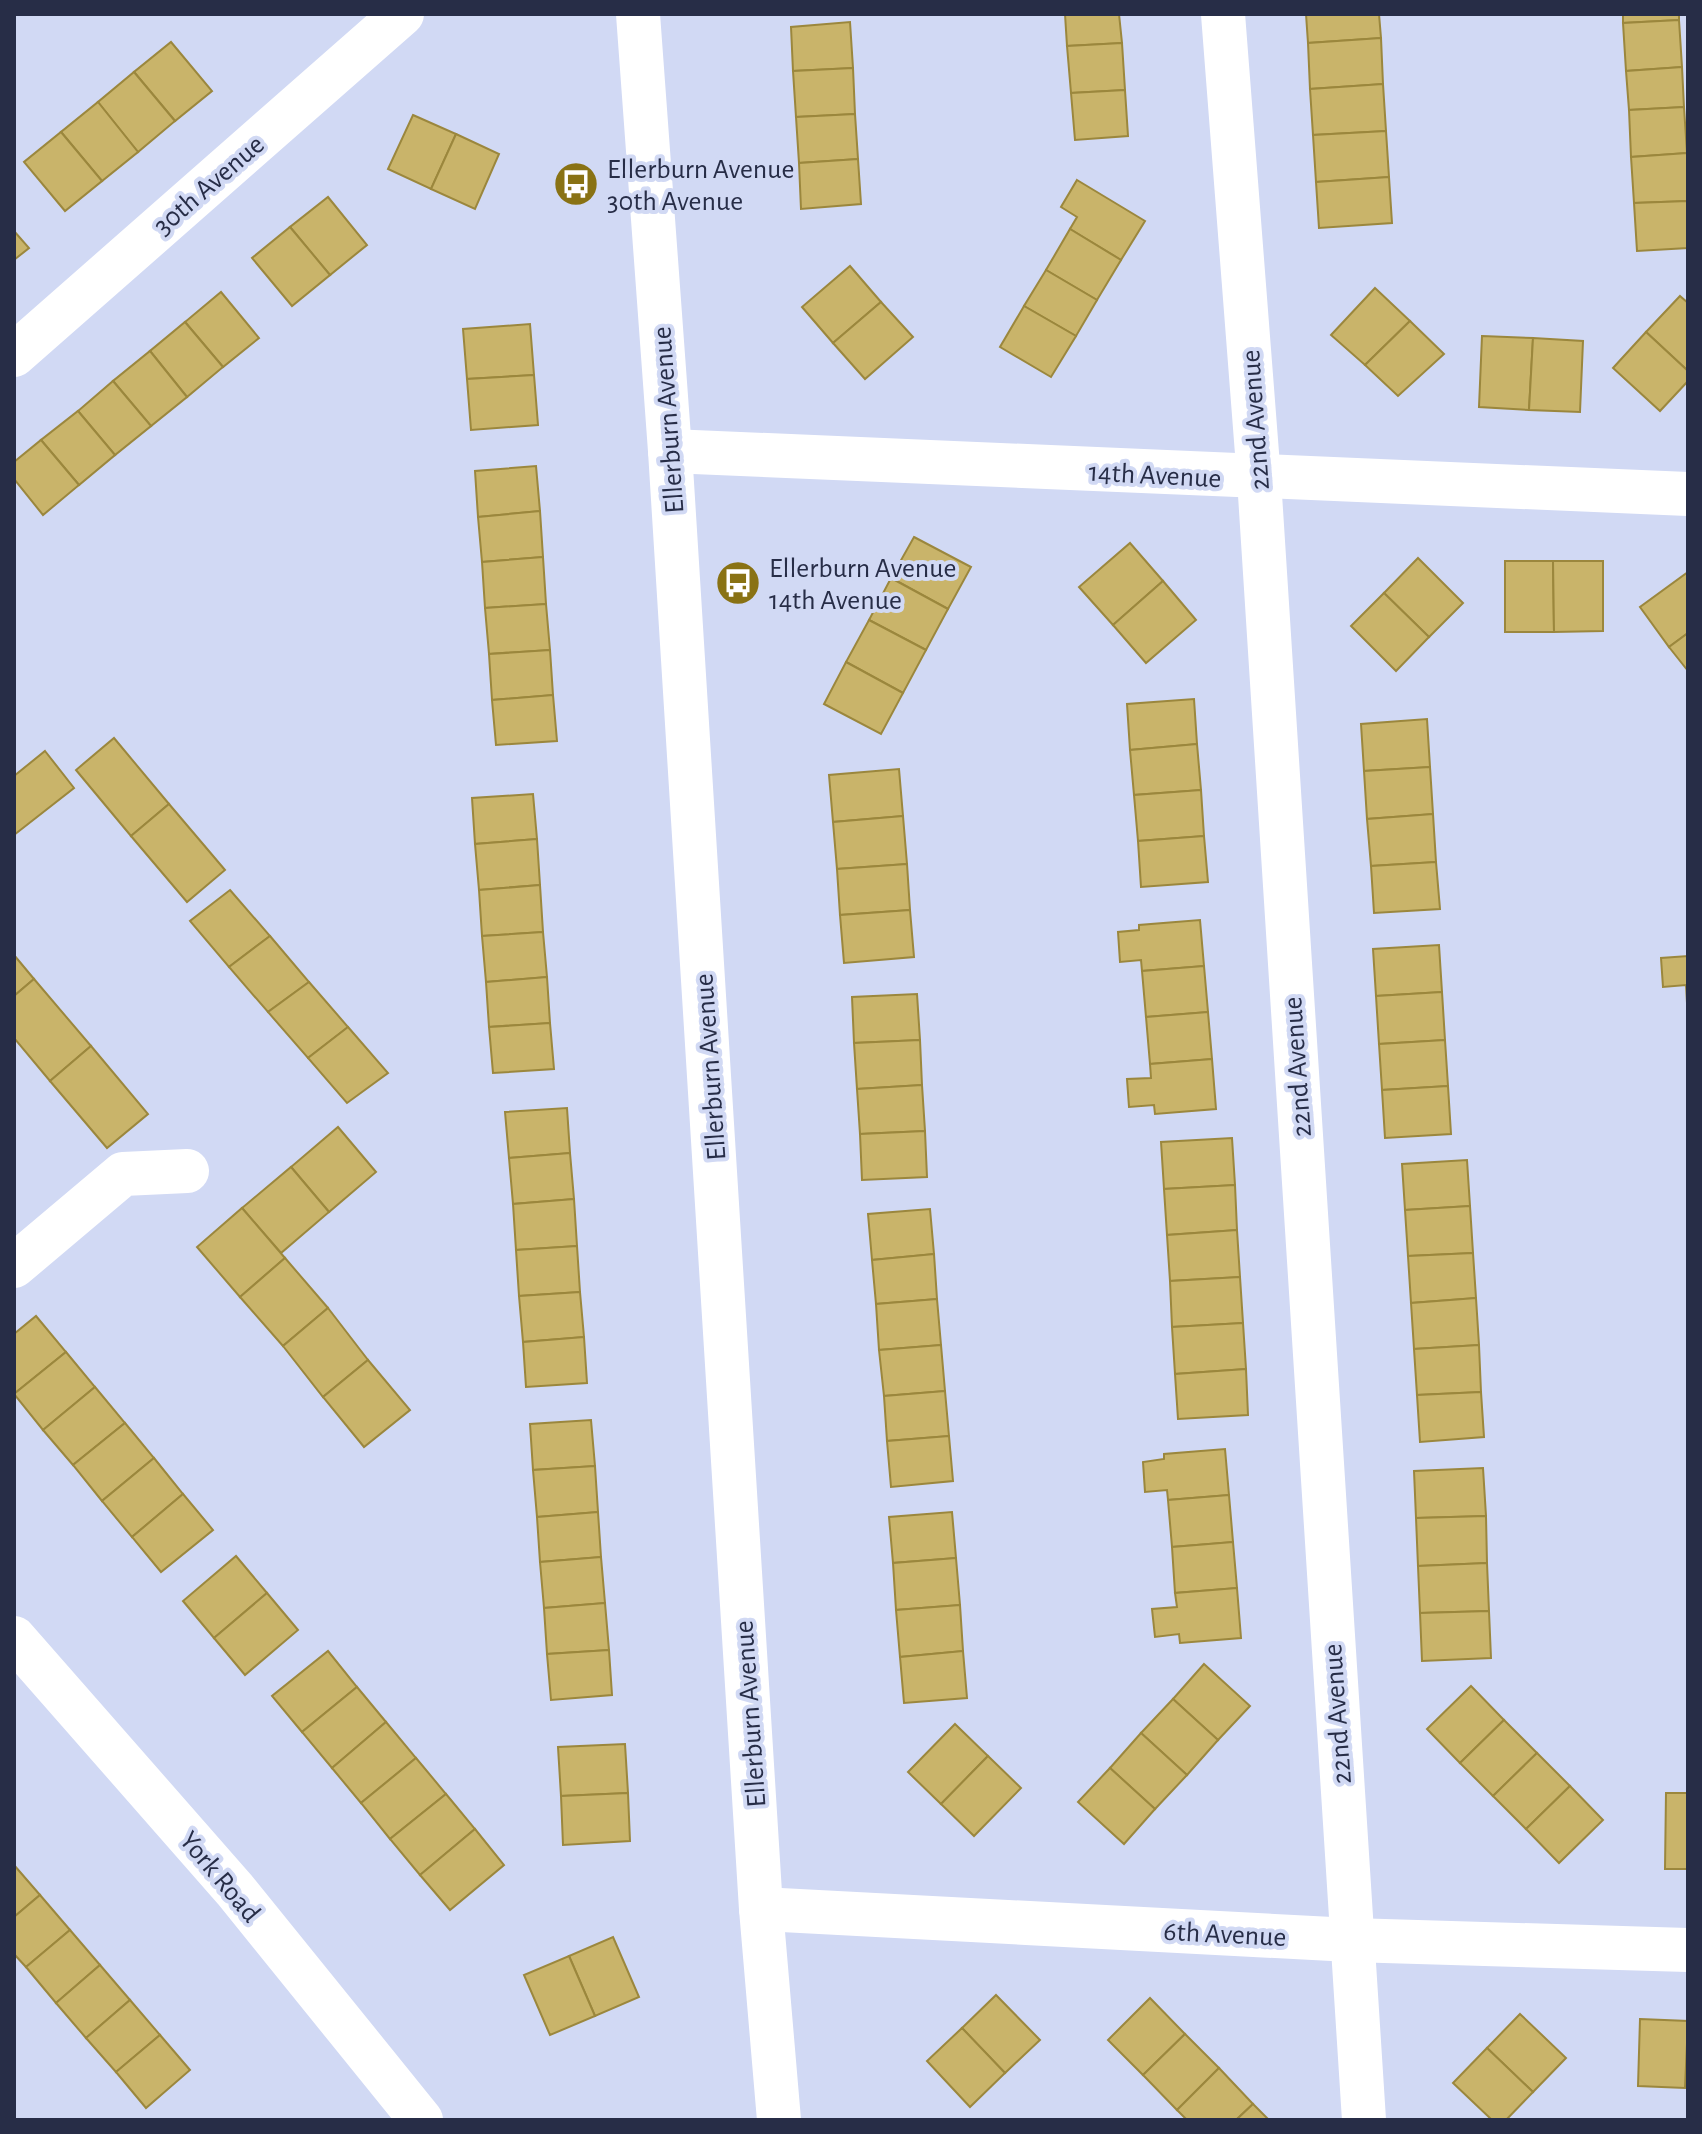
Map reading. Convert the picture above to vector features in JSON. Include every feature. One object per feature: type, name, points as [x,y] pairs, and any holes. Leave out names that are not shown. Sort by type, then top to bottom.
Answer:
[{"type":"street","name":"30th Avenue","points":[[14,355],[402,14]]},
{"type":"street","name":"Ellerburn Avenue","points":[[638,14],[670,451],[761,1909],[779,2120]]},
{"type":"street","name":"22nd Avenue","points":[[1223,14],[1259,479],[1364,2120]]},
{"type":"street","name":"14th Avenue","points":[[670,451],[1259,479],[1688,494]]},
{"type":"street","points":[[14,1266],[123,1174],[187,1171]]},
{"type":"street","name":"York Road","points":[[14,1638],[235,1890],[421,2120]]},
{"type":"street","name":"6th Avenue","points":[[761,1909],[1351,1940],[1688,1950]]},
{"type":"building","points":[[1065,14],[1119,14],[1122,43],[1067,46]]},
{"type":"building","points":[[1306,14],[1379,14],[1381,38],[1308,43]]},
{"type":"building","points":[[1623,14],[1679,14],[1679,20],[1623,23]]},
{"type":"building","points":[[1679,20],[1682,67],[1626,71],[1623,23]]},
{"type":"building","points":[[850,22],[853,68],[793,71],[791,27]]},
{"type":"building","points":[[1381,38],[1383,84],[1310,89],[1308,43]]},
{"type":"building","points":[[171,42],[212,91],[175,121],[134,72]]},
{"type":"building","points":[[1122,43],[1125,90],[1071,93],[1067,46]]},
{"type":"building","points":[[1682,67],[1684,107],[1629,110],[1626,71]]},
{"type":"building","points":[[853,68],[855,114],[796,117],[793,71]]},
{"type":"building","points":[[134,72],[175,121],[138,152],[98,102]]},
{"type":"building","points":[[1383,84],[1386,131],[1313,135],[1310,89]]},
{"type":"building","points":[[1125,90],[1128,136],[1075,140],[1071,93]]},
{"type":"building","points":[[98,102],[138,152],[102,181],[61,132]]},
{"type":"building","points":[[1684,107],[1687,153],[1631,157],[1629,110]]},
{"type":"building","points":[[855,114],[858,159],[799,163],[796,117]]},
{"type":"building","points":[[413,115],[456,134],[431,189],[388,169]]},
{"type":"building","points":[[1386,131],[1389,177],[1316,182],[1313,135]]},
{"type":"building","points":[[61,132],[102,181],[65,211],[24,162]]},
{"type":"building","points":[[456,134],[499,154],[475,209],[431,189]]},
{"type":"building","points":[[1687,153],[1688,201],[1634,203],[1631,157]]},
{"type":"building","points":[[858,159],[861,204],[801,209],[799,163]]},
{"type":"building","points":[[1389,177],[1392,223],[1319,228],[1316,182]]},
{"type":"building","points":[[1077,180],[1145,221],[1121,260],[1070,229],[1077,217],[1061,207]]},
{"type":"building","points":[[328,197],[367,245],[330,275],[290,227]]},
{"type":"building","points":[[1688,201],[1688,248],[1637,251],[1634,203]]},
{"type":"building","points":[[290,227],[330,275],[292,306],[252,258]]},
{"type":"building","points":[[1070,229],[1121,260],[1097,300],[1046,270]]},
{"type":"building","points":[[14,231],[29,248],[14,260]]},
{"type":"building","points":[[850,266],[881,302],[833,343],[802,307]]},
{"type":"building","points":[[1046,270],[1097,300],[1076,336],[1024,306]]},
{"type":"building","points":[[1375,288],[1410,321],[1365,365],[1331,335]]},
{"type":"building","points":[[221,292],[259,338],[223,367],[185,322]]},
{"type":"building","points":[[1680,296],[1688,303],[1688,371],[1646,332]]},
{"type":"building","points":[[881,302],[913,337],[865,379],[833,343]]},
{"type":"building","points":[[1024,306],[1076,336],[1051,377],[1000,347]]},
{"type":"building","points":[[1410,321],[1444,354],[1398,396],[1365,365]]},
{"type":"building","points":[[185,322],[223,367],[187,397],[150,351]]},
{"type":"building","points":[[530,324],[534,375],[467,379],[463,329]]},
{"type":"building","points":[[1646,332],[1688,371],[1688,381],[1660,411],[1613,368]]},
{"type":"building","points":[[1482,336],[1533,338],[1529,410],[1479,407]]},
{"type":"building","points":[[1533,338],[1583,341],[1580,412],[1529,410]]},
{"type":"building","points":[[150,351],[187,397],[151,426],[113,381]]},
{"type":"building","points":[[534,375],[538,425],[471,430],[467,379]]},
{"type":"building","points":[[113,381],[151,426],[115,455],[78,411]]},
{"type":"building","points":[[78,411],[115,455],[79,485],[41,440]]},
{"type":"building","points":[[41,440],[79,485],[43,515],[14,479],[14,462]]},
{"type":"building","points":[[536,466],[540,511],[478,517],[475,471]]},
{"type":"building","points":[[540,511],[543,557],[482,562],[478,517]]},
{"type":"building","points":[[914,537],[971,567],[948,609],[891,578]]},
{"type":"building","points":[[1130,543],[1163,581],[1113,625],[1079,587]]},
{"type":"building","points":[[543,557],[546,604],[485,608],[482,562]]},
{"type":"building","points":[[1418,558],[1463,603],[1429,637],[1384,593]]},
{"type":"building","points":[[1505,561],[1553,561],[1554,632],[1505,632]]},
{"type":"building","points":[[1553,561],[1603,561],[1603,631],[1554,632]]},
{"type":"building","points":[[1688,572],[1688,633],[1669,647],[1640,607]]},
{"type":"building","points":[[891,578],[948,609],[926,650],[869,620]]},
{"type":"building","points":[[1163,581],[1196,620],[1146,663],[1113,625]]},
{"type":"building","points":[[1384,593],[1429,637],[1396,671],[1351,626]]},
{"type":"building","points":[[546,604],[550,650],[489,654],[485,608]]},
{"type":"building","points":[[869,620],[926,650],[903,693],[846,662]]},
{"type":"building","points":[[1688,633],[1688,671],[1669,647]]},
{"type":"building","points":[[550,650],[553,695],[492,700],[489,654]]},
{"type":"building","points":[[846,662],[903,693],[881,734],[824,704]]},
{"type":"building","points":[[553,695],[557,741],[496,745],[492,700]]},
{"type":"building","points":[[1194,699],[1197,744],[1130,750],[1127,704]]},
{"type":"building","points":[[1427,719],[1430,767],[1364,771],[1361,724]]},
{"type":"building","points":[[114,738],[169,804],[131,836],[76,770]]},
{"type":"building","points":[[1197,744],[1201,790],[1134,795],[1130,750]]},
{"type":"building","points":[[45,751],[74,788],[14,835],[14,776]]},
{"type":"building","points":[[1430,767],[1433,814],[1367,819],[1364,771]]},
{"type":"building","points":[[899,769],[903,816],[833,822],[829,775]]},
{"type":"building","points":[[1201,790],[1204,836],[1138,841],[1134,795]]},
{"type":"building","points":[[533,794],[537,839],[475,844],[472,798]]},
{"type":"building","points":[[169,804],[225,870],[187,902],[131,836]]},
{"type":"building","points":[[1433,814],[1436,862],[1371,866],[1367,819]]},
{"type":"building","points":[[903,816],[907,864],[837,869],[833,822]]},
{"type":"building","points":[[1204,836],[1208,882],[1141,887],[1138,841]]},
{"type":"building","points":[[537,839],[540,885],[479,890],[475,844]]},
{"type":"building","points":[[1436,862],[1440,909],[1374,913],[1371,866]]},
{"type":"building","points":[[907,864],[910,910],[840,915],[837,869]]},
{"type":"building","points":[[540,885],[543,932],[482,936],[479,890]]},
{"type":"building","points":[[230,890],[270,936],[229,967],[190,921]]},
{"type":"building","points":[[910,910],[914,957],[844,963],[840,915]]},
{"type":"building","points":[[1200,920],[1204,966],[1142,971],[1141,960],[1120,962],[1118,932],[1139,930],[1139,925]]},
{"type":"building","points":[[543,932],[547,977],[486,982],[482,936]]},
{"type":"building","points":[[270,936],[309,982],[268,1012],[229,967]]},
{"type":"building","points":[[1439,945],[1442,992],[1376,996],[1373,949]]},
{"type":"building","points":[[14,955],[34,979],[14,996]]},
{"type":"building","points":[[1688,956],[1687,1003],[1686,985],[1663,987],[1661,958]]},
{"type":"building","points":[[1204,966],[1208,1012],[1146,1017],[1142,971]]},
{"type":"building","points":[[547,977],[550,1023],[489,1027],[486,982]]},
{"type":"building","points":[[34,979],[91,1046],[50,1081],[14,1038],[14,996]]},
{"type":"building","points":[[309,982],[348,1027],[308,1058],[268,1012]]},
{"type":"building","points":[[1442,992],[1445,1040],[1379,1044],[1376,996]]},
{"type":"building","points":[[917,994],[920,1040],[854,1043],[852,997]]},
{"type":"building","points":[[1208,1012],[1212,1059],[1150,1064],[1146,1017]]},
{"type":"building","points":[[550,1023],[554,1069],[493,1073],[489,1027]]},
{"type":"building","points":[[348,1027],[388,1073],[347,1103],[308,1058]]},
{"type":"building","points":[[920,1040],[922,1085],[857,1089],[854,1043]]},
{"type":"building","points":[[1445,1040],[1448,1086],[1382,1090],[1379,1044]]},
{"type":"building","points":[[91,1046],[148,1114],[107,1148],[50,1081]]},
{"type":"building","points":[[1212,1059],[1216,1109],[1155,1114],[1154,1105],[1129,1107],[1127,1079],[1151,1078],[1150,1064]]},
{"type":"building","points":[[922,1085],[925,1131],[860,1134],[857,1089]]},
{"type":"building","points":[[1448,1086],[1451,1134],[1385,1138],[1382,1090]]},
{"type":"building","points":[[567,1108],[570,1153],[509,1158],[505,1112]]},
{"type":"building","points":[[338,1127],[376,1172],[329,1212],[291,1167]]},
{"type":"building","points":[[925,1131],[927,1177],[862,1180],[860,1134]]},
{"type":"building","points":[[1232,1138],[1235,1185],[1164,1189],[1161,1142]]},
{"type":"building","points":[[570,1153],[574,1199],[513,1204],[509,1158]]},
{"type":"building","points":[[1467,1160],[1470,1206],[1405,1210],[1402,1164]]},
{"type":"building","points":[[291,1167],[329,1212],[281,1253],[242,1208]]},
{"type":"building","points":[[1235,1185],[1237,1230],[1167,1235],[1164,1189]]},
{"type":"building","points":[[574,1199],[577,1246],[516,1250],[513,1204]]},
{"type":"building","points":[[1470,1206],[1473,1253],[1408,1256],[1405,1210]]},
{"type":"building","points":[[242,1208],[285,1258],[240,1297],[197,1247]]},
{"type":"building","points":[[930,1209],[934,1254],[872,1260],[868,1214]]},
{"type":"building","points":[[1237,1230],[1240,1277],[1170,1281],[1167,1235]]},
{"type":"building","points":[[577,1246],[580,1292],[519,1296],[516,1250]]},
{"type":"building","points":[[1473,1253],[1476,1298],[1411,1303],[1408,1256]]},
{"type":"building","points":[[934,1254],[937,1299],[876,1304],[872,1260]]},
{"type":"building","points":[[285,1258],[328,1308],[283,1346],[240,1297]]},
{"type":"building","points":[[1240,1277],[1243,1323],[1172,1327],[1170,1281]]},
{"type":"building","points":[[580,1292],[584,1337],[523,1342],[519,1296]]},
{"type":"building","points":[[1476,1298],[1479,1345],[1414,1349],[1411,1303]]},
{"type":"building","points":[[937,1299],[941,1345],[879,1350],[876,1304]]},
{"type":"building","points":[[328,1308],[368,1360],[323,1397],[283,1346]]},
{"type":"building","points":[[36,1316],[66,1352],[14,1394],[14,1334]]},
{"type":"building","points":[[1243,1323],[1246,1369],[1175,1374],[1172,1327]]},
{"type":"building","points":[[584,1337],[587,1383],[526,1387],[523,1342]]},
{"type":"building","points":[[941,1345],[945,1391],[884,1396],[879,1350]]},
{"type":"building","points":[[1479,1345],[1481,1392],[1417,1395],[1414,1349]]},
{"type":"building","points":[[66,1352],[95,1387],[43,1430],[14,1394]]},
{"type":"building","points":[[368,1360],[410,1410],[364,1447],[323,1397]]},
{"type":"building","points":[[1246,1369],[1248,1415],[1178,1419],[1175,1374]]},
{"type":"building","points":[[95,1387],[125,1423],[73,1465],[43,1430]]},
{"type":"building","points":[[945,1391],[949,1436],[887,1441],[884,1396]]},
{"type":"building","points":[[1481,1392],[1484,1437],[1420,1442],[1417,1395]]},
{"type":"building","points":[[591,1420],[595,1466],[533,1470],[530,1424]]},
{"type":"building","points":[[125,1423],[154,1458],[102,1501],[73,1465]]},
{"type":"building","points":[[949,1436],[953,1481],[891,1487],[887,1441]]},
{"type":"building","points":[[1225,1449],[1229,1495],[1168,1500],[1167,1490],[1145,1492],[1143,1462],[1164,1459],[1164,1454]]},
{"type":"building","points":[[154,1458],[183,1494],[132,1537],[102,1501]]},
{"type":"building","points":[[595,1466],[598,1512],[537,1517],[533,1470]]},
{"type":"building","points":[[1483,1468],[1486,1516],[1416,1518],[1414,1471]]},
{"type":"building","points":[[183,1494],[213,1530],[161,1572],[132,1537]]},
{"type":"building","points":[[1229,1495],[1233,1542],[1172,1547],[1168,1500]]},
{"type":"building","points":[[598,1512],[601,1557],[540,1562],[537,1517]]},
{"type":"building","points":[[952,1512],[956,1558],[893,1563],[889,1517]]},
{"type":"building","points":[[1486,1516],[1487,1563],[1418,1566],[1416,1518]]},
{"type":"building","points":[[1233,1542],[1237,1588],[1175,1593],[1172,1547]]},
{"type":"building","points":[[236,1556],[267,1593],[214,1638],[183,1601]]},
{"type":"building","points":[[601,1557],[605,1603],[544,1608],[540,1562]]},
{"type":"building","points":[[956,1558],[960,1605],[896,1610],[893,1563]]},
{"type":"building","points":[[1487,1563],[1489,1611],[1420,1613],[1418,1566]]},
{"type":"building","points":[[1237,1588],[1241,1638],[1180,1643],[1179,1634],[1155,1637],[1152,1609],[1177,1607],[1175,1593]]},
{"type":"building","points":[[267,1593],[298,1630],[245,1675],[214,1638]]},
{"type":"building","points":[[605,1603],[609,1650],[547,1654],[544,1608]]},
{"type":"building","points":[[960,1605],[963,1651],[900,1657],[896,1610]]},
{"type":"building","points":[[1489,1611],[1491,1658],[1422,1661],[1420,1613]]},
{"type":"building","points":[[609,1650],[612,1695],[551,1700],[547,1654]]},
{"type":"building","points":[[328,1651],[357,1687],[302,1732],[272,1696]]},
{"type":"building","points":[[963,1651],[967,1698],[904,1703],[900,1657]]},
{"type":"building","points":[[1204,1664],[1250,1706],[1218,1740],[1173,1699]]},
{"type":"building","points":[[1471,1686],[1504,1720],[1460,1763],[1427,1729]]},
{"type":"building","points":[[357,1687],[386,1722],[332,1768],[302,1732]]},
{"type":"building","points":[[1173,1699],[1218,1740],[1187,1775],[1141,1733]]},
{"type":"building","points":[[1504,1720],[1537,1753],[1493,1796],[1460,1763]]},
{"type":"building","points":[[386,1722],[416,1758],[361,1803],[332,1768]]},
{"type":"building","points":[[955,1724],[988,1756],[941,1804],[908,1772]]},
{"type":"building","points":[[1141,1733],[1187,1775],[1155,1809],[1110,1768]]},
{"type":"building","points":[[625,1744],[628,1793],[561,1796],[558,1747]]},
{"type":"building","points":[[1537,1753],[1570,1786],[1526,1829],[1493,1796]]},
{"type":"building","points":[[988,1756],[1021,1788],[974,1836],[941,1804]]},
{"type":"building","points":[[416,1758],[446,1794],[390,1839],[361,1803]]},
{"type":"building","points":[[1110,1768],[1155,1809],[1124,1844],[1078,1802]]},
{"type":"building","points":[[1570,1786],[1603,1820],[1559,1863],[1526,1829]]},
{"type":"building","points":[[628,1793],[630,1841],[563,1845],[561,1796]]},
{"type":"building","points":[[1666,1793],[1688,1793],[1688,1869],[1665,1869]]},
{"type":"building","points":[[446,1794],[475,1829],[420,1875],[390,1839]]},
{"type":"building","points":[[475,1829],[504,1865],[450,1910],[420,1875]]},
{"type":"building","points":[[14,1865],[40,1895],[14,1917]]},
{"type":"building","points":[[40,1895],[70,1930],[26,1967],[14,1954],[14,1917]]},
{"type":"building","points":[[70,1930],[100,1965],[56,2003],[26,1967]]},
{"type":"building","points":[[613,1937],[639,1997],[595,2016],[569,1956]]},
{"type":"building","points":[[569,1956],[595,2016],[550,2035],[524,1975]]},
{"type":"building","points":[[100,1965],[130,2000],[86,2038],[56,2003]]},
{"type":"building","points":[[996,1995],[1040,2040],[1005,2073],[962,2028]]},
{"type":"building","points":[[1150,1998],[1185,2034],[1143,2075],[1108,2040]]},
{"type":"building","points":[[130,2000],[160,2035],[116,2072],[86,2038]]},
{"type":"building","points":[[1520,2014],[1566,2058],[1533,2092],[1487,2048]]},
{"type":"building","points":[[1640,2019],[1688,2021],[1685,2088],[1638,2086]]},
{"type":"building","points":[[962,2028],[1005,2073],[970,2107],[927,2061]]},
{"type":"building","points":[[1185,2034],[1219,2068],[1177,2110],[1143,2075]]},
{"type":"building","points":[[160,2035],[190,2070],[146,2108],[116,2072]]},
{"type":"building","points":[[1487,2048],[1533,2092],[1506,2120],[1492,2120],[1453,2083]]},
{"type":"building","points":[[1219,2068],[1253,2104],[1236,2120],[1187,2120],[1177,2110]]},
{"type":"building","points":[[1253,2104],[1269,2120],[1236,2120]]},
{"type":"place","name":"Ellerburn Avenue 30th Avenue","points":[[576,184]]},
{"type":"place","name":"Ellerburn Avenue 14th Avenue","points":[[738,583]]}]
